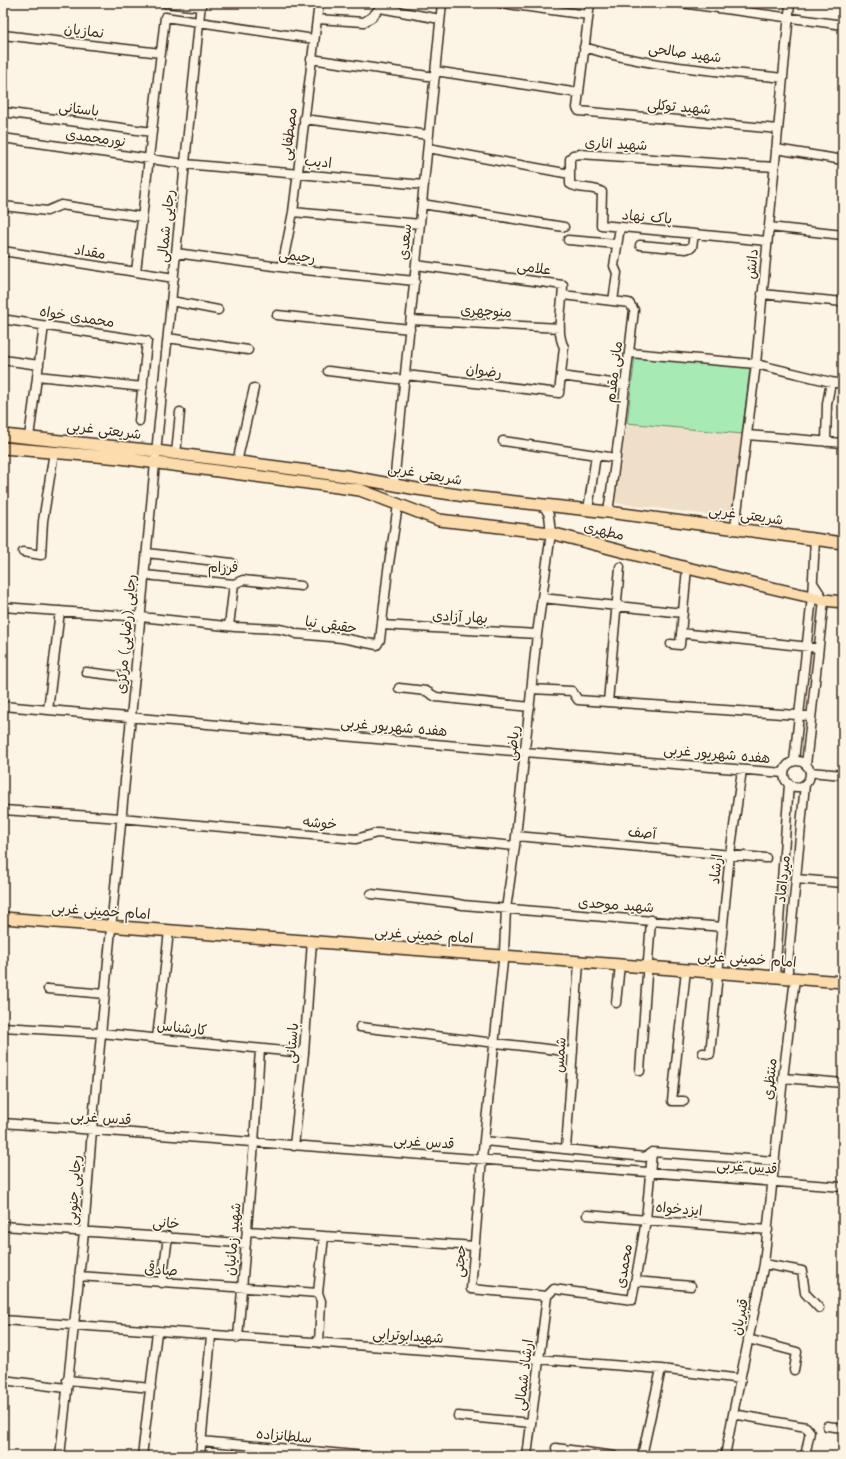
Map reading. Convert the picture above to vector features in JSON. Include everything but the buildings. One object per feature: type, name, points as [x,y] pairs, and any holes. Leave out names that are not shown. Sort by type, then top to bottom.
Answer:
[{"type":"main road","name":"شریعتی غربی","points":[[3,435],[156,451],[346,476],[472,497],[608,512],[843,543]]},
{"type":"main road","name":"شریعتی غربی","points":[[3,448],[120,458],[360,490]]},
{"type":"main road","name":"مطهری","points":[[360,490],[439,520],[550,532],[687,568],[824,600],[843,602]]},
{"type":"main road","name":"امام خمینی غربی","points":[[3,918],[843,982]]},
{"type":"street","points":[[165,3],[201,5]]},
{"type":"street","name":"مصطفایی","points":[[282,267],[292,212],[319,3]]},
{"type":"street","name":"سعدی","points":[[394,484],[442,3]]},
{"type":"street","points":[[500,3],[588,15]]},
{"type":"street","points":[[311,59],[579,93],[590,3]]},
{"type":"street","points":[[681,3],[843,25]]},
{"type":"street","name":"دانش","points":[[735,528],[756,364],[790,3]]},
{"type":"street","name":"رجایی شمالی","points":[[156,451],[201,5]]},
{"type":"street","points":[[317,19],[364,22],[372,17],[380,8],[440,19]]},
{"type":"street","points":[[136,272],[165,17],[314,39]]},
{"type":"street","name":"نمازیان","points":[[3,35],[161,53]]},
{"type":"street","name":"شهید صالحی","points":[[584,47],[606,54],[646,62],[783,78]]},
{"type":"street","name":"شهید توکلی","points":[[579,93],[577,110],[778,129]]},
{"type":"street","name":"باستانی","points":[[3,112],[152,132]]},
{"type":"street","points":[[304,119],[429,135]]},
{"type":"street","name":"نورمحمدی","points":[[3,138],[185,164]]},
{"type":"street","points":[[428,148],[570,174]]},
{"type":"street","points":[[776,150],[843,160]]},
{"type":"street","name":"شهید اناری","points":[[570,174],[570,159],[573,155],[580,154],[774,167]]},
{"type":"street","name":"ادیب","points":[[185,164],[424,185]]},
{"type":"street","name":"پاک نهاد","points":[[570,174],[570,184],[574,187],[597,189],[602,192],[601,226],[767,241]]},
{"type":"street","points":[[422,204],[564,227]]},
{"type":"street","points":[[3,206],[47,210],[61,205],[142,217]]},
{"type":"street","points":[[292,212],[420,224]]},
{"type":"street","points":[[612,301],[617,273],[614,266],[620,227]]},
{"type":"street","points":[[769,227],[843,235]]},
{"type":"street","points":[[640,245],[686,249],[692,247],[694,234]]},
{"type":"street","points":[[568,240],[617,244]]},
{"type":"street","name":"مقداد","points":[[3,251],[174,278]]},
{"type":"street","name":"رحیمی","points":[[176,253],[282,267],[415,281]]},
{"type":"street","name":"علامی","points":[[416,265],[563,285],[560,341],[564,347],[559,393]]},
{"type":"street","points":[[762,294],[843,302]]},
{"type":"street","name":"مانی مقدم","points":[[563,295],[629,303],[634,310],[626,385],[608,512]]},
{"type":"street","points":[[172,302],[218,310]]},
{"type":"street","points":[[277,315],[410,329]]},
{"type":"street","name":"محمدی خواه","points":[[3,322],[8,320],[147,341],[143,387]]},
{"type":"street","name":"منوچهری","points":[[411,320],[560,328]]},
{"type":"street","points":[[29,438],[44,326]]},
{"type":"street","points":[[168,338],[248,350]]},
{"type":"street","points":[[630,352],[756,364],[843,384]]},
{"type":"street","points":[[3,360],[39,365]]},
{"type":"street","name":"رضوان","points":[[328,371],[405,377],[559,393]]},
{"type":"street","points":[[37,376],[143,387],[139,421]]},
{"type":"street","points":[[561,376],[626,385]]},
{"type":"street","points":[[826,442],[827,404],[831,382]]},
{"type":"street","points":[[237,462],[254,388]]},
{"type":"street","points":[[176,454],[180,412]]},
{"type":"street","points":[[747,435],[843,443]]},
{"type":"street","points":[[503,441],[616,458]]},
{"type":"street","name":"رجایی (رضایی) مرکزی","points":[[111,926],[156,451]]},
{"type":"street","points":[[24,552],[41,554],[43,521],[54,452]]},
{"type":"street","points":[[588,510],[596,454]]},
{"type":"street","points":[[539,504],[545,508],[549,515],[550,532],[556,532],[553,525],[553,517],[556,511],[562,507]]},
{"type":"street","name":"حقیقی نیا","points":[[3,607],[141,617],[289,631],[297,634],[342,638],[376,645],[380,640],[388,570],[398,505]]},
{"type":"street","name":"ریاضی","points":[[494,1042],[504,956],[506,909],[515,846],[537,634],[550,532]]},
{"type":"street","points":[[794,761],[812,597],[815,539]]},
{"type":"street","points":[[147,553],[232,563]]},
{"type":"street","points":[[608,702],[620,567]]},
{"type":"street","points":[[671,644],[680,645],[687,568]]},
{"type":"street","name":"فرزام","points":[[145,575],[234,584],[243,580],[301,586]]},
{"type":"street","points":[[813,583],[824,600],[811,716],[808,768],[808,780],[805,784],[797,787],[789,784],[784,777],[787,765],[794,761],[802,762],[808,768],[843,775]]},
{"type":"street","points":[[229,626],[234,584]]},
{"type":"street","points":[[542,598],[683,613]]},
{"type":"street","points":[[48,710],[60,611]]},
{"type":"street","name":"بهار آزادی","points":[[382,625],[537,634]]},
{"type":"street","points":[[681,633],[818,648]]},
{"type":"street","points":[[86,672],[135,678]]},
{"type":"street","points":[[399,688],[426,691],[436,697],[530,706]]},
{"type":"street","points":[[531,689],[572,691],[578,700],[811,716]]},
{"type":"street","name":"هفده شهریور غربی","points":[[3,706],[525,752],[784,773]]},
{"type":"street","name":"ارشاد","points":[[703,1053],[710,1054],[730,854],[742,770]]},
{"type":"street","name":"میرداماد","points":[[775,976],[789,784]]},
{"type":"street","name":"میرداماد","points":[[792,978],[788,963],[805,784]]},
{"type":"street","name":"خوشه","points":[[3,810],[121,818],[356,839],[377,833],[515,846]]},
{"type":"street","name":"آصف","points":[[516,836],[766,858]]},
{"type":"street","points":[[796,879],[843,883]]},
{"type":"street","name":"شهید موحدی","points":[[371,894],[506,909],[723,927]]},
{"type":"street","points":[[640,1071],[651,920]]},
{"type":"street","name":"رجایی جنوبی","points":[[60,1456],[84,1232],[111,926]]},
{"type":"street","points":[[157,1038],[169,931]]},
{"type":"street","name":"باستانی","points":[[294,1146],[304,1053],[312,941]]},
{"type":"street","name":"شمس","points":[[566,1149],[579,962]]},
{"type":"street","points":[[616,1003],[620,965]]},
{"type":"street","points":[[684,1101],[672,1101],[686,970]]},
{"type":"street","name":"منتظری","points":[[773,1182],[792,978]]},
{"type":"street","points":[[48,989],[105,994]]},
{"type":"street","name":"کارشناس","points":[[3,1027],[101,1033],[304,1053]]},
{"type":"street","points":[[360,1028],[573,1052]]},
{"type":"street","name":"حجتی","points":[[494,1042],[471,1290],[547,1296]]},
{"type":"street","points":[[254,1142],[260,1049]]},
{"type":"street","points":[[783,1078],[843,1083]]},
{"type":"street","name":"قدس غربی","points":[[3,1123],[843,1187]]},
{"type":"street","name":"شهید زمانیان","points":[[238,1338],[254,1142]]},
{"type":"street","points":[[484,1142],[646,1157],[652,1152],[775,1161]]},
{"type":"street","name":"محمدی","points":[[547,1296],[554,1289],[632,1300],[646,1220],[649,1172],[652,1152]]},
{"type":"street","name":"قنبریان","points":[[725,1456],[764,1264],[773,1182]]},
{"type":"street","name":"ایزدخواه","points":[[587,1215],[768,1230]]},
{"type":"street","points":[[3,1226],[84,1232]]},
{"type":"street","points":[[247,1231],[475,1246]]},
{"type":"street","name":"خانی","points":[[84,1232],[168,1236],[246,1244]]},
{"type":"street","points":[[162,1283],[168,1236]]},
{"type":"street","points":[[319,1343],[321,1301],[318,1293],[324,1236]]},
{"type":"street","points":[[764,1264],[802,1271],[806,1293],[819,1308]]},
{"type":"street","name":"صادقی","points":[[79,1276],[318,1293]]},
{"type":"street","points":[[635,1281],[691,1286]]},
{"type":"street","name":"ارشاد شمالی","points":[[527,1456],[547,1296]]},
{"type":"street","name":"شهیدابوترابی","points":[[3,1320],[539,1359],[661,1369],[741,1379]]},
{"type":"street","points":[[142,1456],[157,1332]]},
{"type":"street","points":[[200,1456],[211,1336]]},
{"type":"street","points":[[748,1339],[797,1352],[794,1370]]},
{"type":"street","points":[[642,1456],[661,1369]]},
{"type":"street","points":[[3,1380],[151,1388]]},
{"type":"street","points":[[733,1414],[806,1426],[810,1432],[805,1456]]},
{"type":"street","points":[[458,1416],[531,1423]]},
{"type":"street","points":[[827,1426],[843,1428]]},
{"type":"street","name":"سلطانزاده","points":[[201,1441],[303,1453],[366,1456]]},
{"type":"street","points":[[556,1448],[587,1454],[614,1456]]},
{"type":"shaded area","points":[[627,423],[742,434],[732,518],[615,503]]},
{"type":"green space","points":[[635,356],[750,367],[742,434],[627,423]]}]
